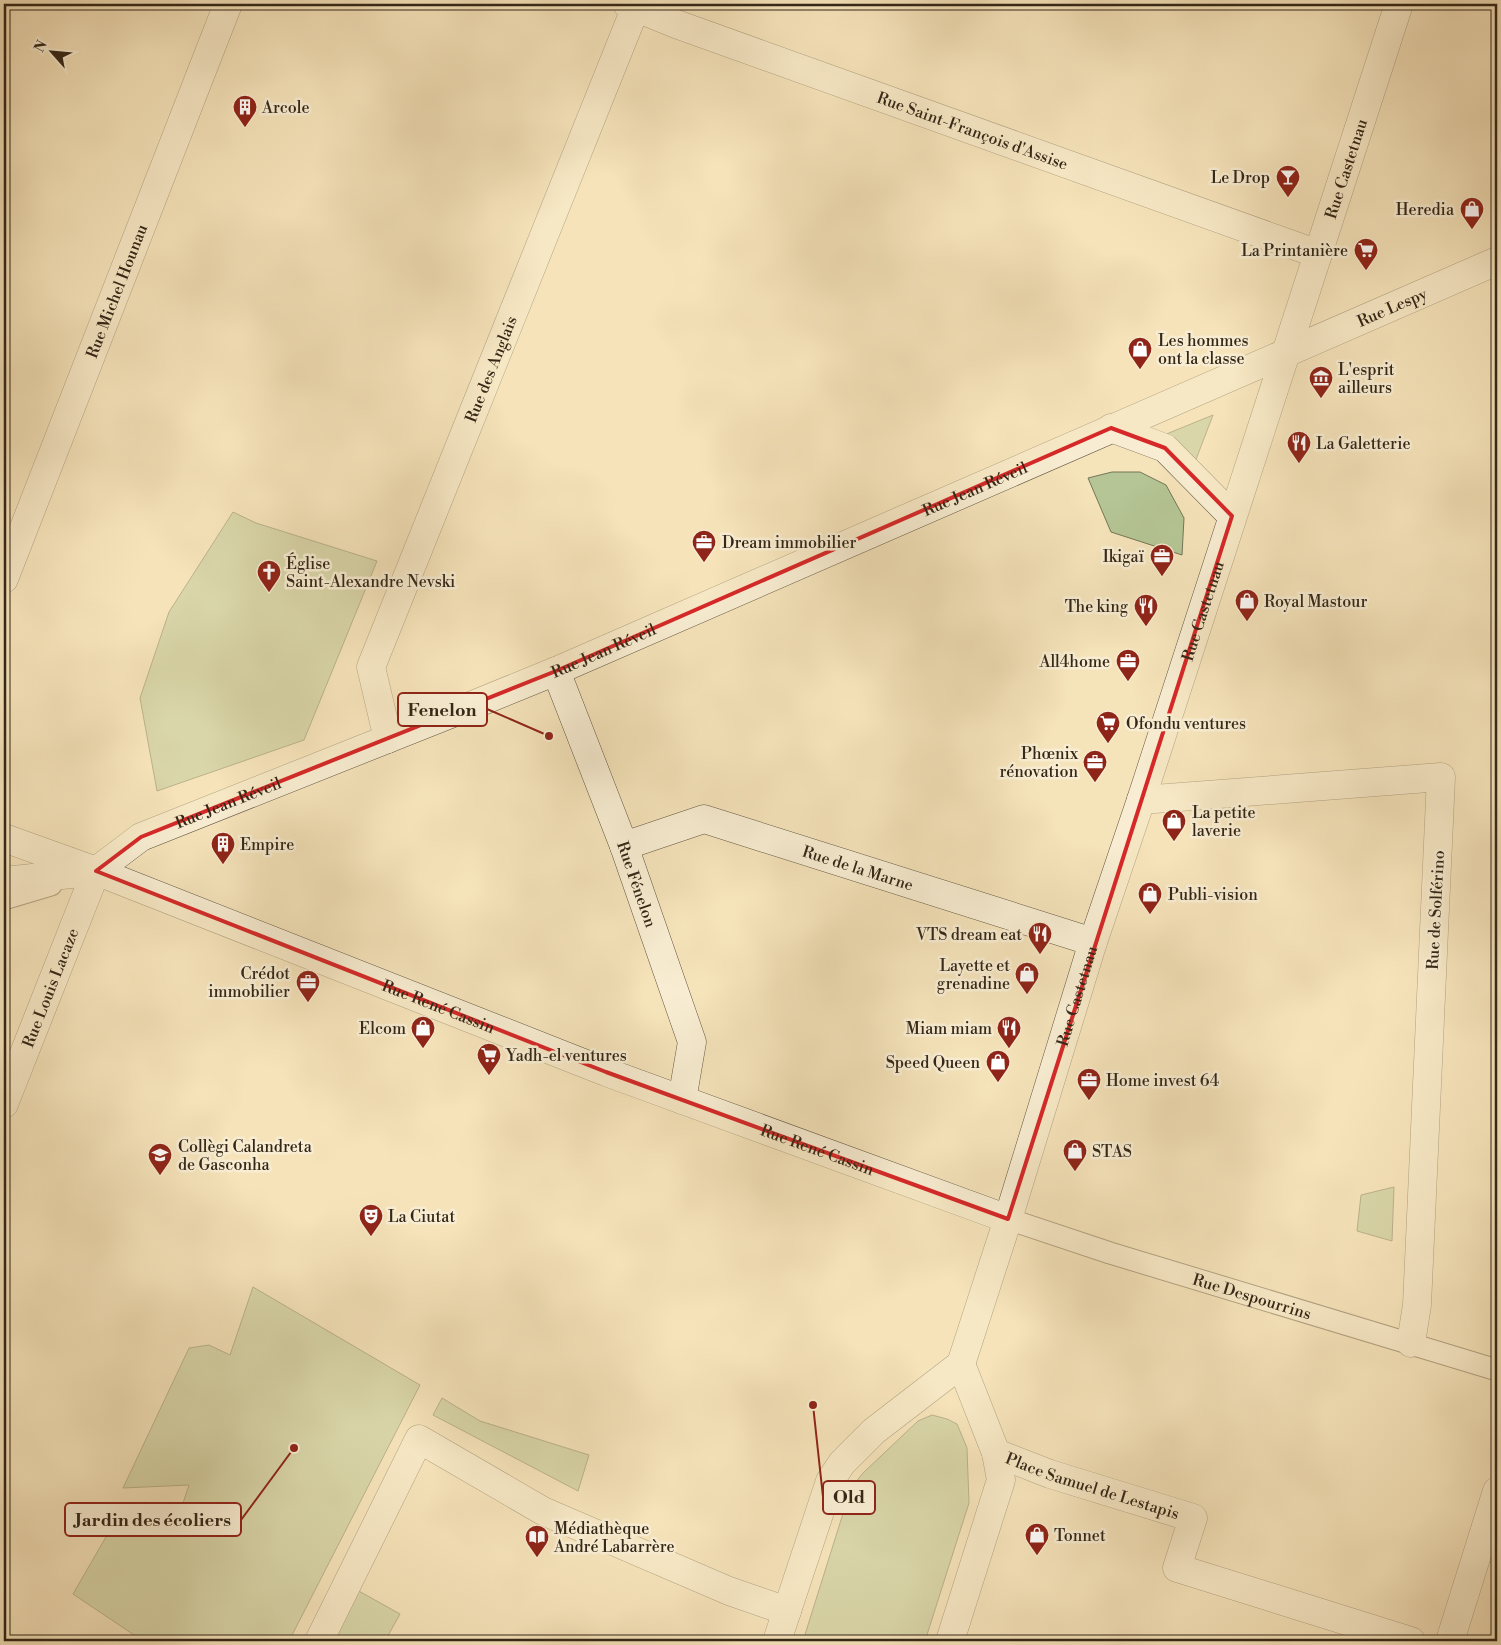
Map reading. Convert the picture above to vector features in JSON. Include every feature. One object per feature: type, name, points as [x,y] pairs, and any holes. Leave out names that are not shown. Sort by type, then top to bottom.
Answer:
[{"type":"street","name":"Rue Michel Hounau","points":[[4,579],[228,4]]},
{"type":"street","name":"Rue Castetnau","points":[[961,1364],[1094,942],[1399,4]]},
{"type":"street","name":"Rue Saint-François d'Assise","points":[[633,5],[676,24],[1318,254]]},
{"type":"street","name":"Rue des Anglais","points":[[388,739],[371,667],[633,5]]},
{"type":"street","name":"Rue Lespy","points":[[1286,352],[1497,261]]},
{"type":"street","name":"Rue Jean Réveil","points":[[96,871],[141,837],[556,671],[1286,352]]},
{"type":"street","points":[[1111,428],[1165,448],[1232,516]]},
{"type":"street","name":"Rue Fénelon","points":[[556,671],[624,846],[692,1042],[682,1100]]},
{"type":"street","name":"Rue de Solférino","points":[[1141,800],[1441,777],[1417,1305],[1411,1343]]},
{"type":"street","name":"Rue de la Marne","points":[[624,846],[704,819],[1094,942]]},
{"type":"street","name":"Rue René Cassin","points":[[4,838],[96,871],[587,1065],[1008,1219]]},
{"type":"street","points":[[4,881],[96,871]]},
{"type":"street","name":"Rue Louis Lacaze","points":[[4,1104],[96,871]]},
{"type":"street","points":[[777,1641],[830,1481],[842,1463],[874,1432],[961,1364],[996,1453],[1001,1480],[950,1641]]},
{"type":"street","points":[[319,1641],[419,1439],[543,1511],[729,1591],[787,1611]]},
{"type":"street","name":"Place Samuel de Lestapis","points":[[996,1453],[1050,1474],[1193,1518],[1177,1568],[1411,1641]]},
{"type":"street","points":[[1450,1641],[1497,1491]]},
{"type":"lane","points":[[4,898],[96,871]]},
{"type":"lane","name":"Rue Despourrins","points":[[1008,1219],[1120,1256],[1497,1370]]},
{"type":"highlighted area","points":[[1111,428],[1165,448],[1232,516],[1008,1219],[606,1072],[96,871],[141,837],[556,671]]},
{"type":"green space","points":[[1213,415],[1195,462],[1164,435]]},
{"type":"green space","points":[[1112,472],[1140,472],[1166,485],[1184,518],[1182,555],[1111,532],[1088,478]]},
{"type":"green space","points":[[233,512],[256,523],[377,561],[304,740],[157,791],[140,698],[169,612]]},
{"type":"green space","points":[[1394,1187],[1392,1241],[1357,1231],[1361,1195]]},
{"type":"green space","points":[[253,1287],[420,1385],[289,1641],[143,1641],[73,1594],[125,1504],[175,1527],[189,1485],[123,1488],[189,1348],[209,1345],[230,1355]]},
{"type":"green space","points":[[442,1398],[480,1421],[589,1455],[578,1491],[433,1415]]},
{"type":"green space","points":[[932,1415],[957,1424],[967,1448],[969,1503],[925,1641],[803,1641],[851,1488],[863,1473],[918,1421]]},
{"type":"green space","points":[[357,1590],[400,1614],[385,1641],[333,1641]]},
{"type":"place","name":"Arcole","points":[[245,128]]},
{"type":"place","name":"Le Drop","points":[[1288,198]]},
{"type":"place","name":"Heredia","points":[[1472,230]]},
{"type":"place","name":"La Printanière","points":[[1366,271]]},
{"type":"place","name":"Les hommes ont la classe","points":[[1140,370]]},
{"type":"place","name":"L'esprit ailleurs","points":[[1321,399]]},
{"type":"place","name":"La Galetterie","points":[[1299,464]]},
{"type":"place","name":"Dream immobilier","points":[[704,563]]},
{"type":"place","name":"Ikigaï","points":[[1162,577]]},
{"type":"place","name":"Église Saint-Alexandre Nevski","points":[[269,593]]},
{"type":"place","name":"Royal Mastour","points":[[1247,622]]},
{"type":"place","name":"The king","points":[[1146,627]]},
{"type":"place","name":"All4home","points":[[1128,682]]},
{"type":"place","name":"Fenelon","points":[[549,736]]},
{"type":"place","name":"Ofondu ventures","points":[[1108,744]]},
{"type":"place","name":"Phœnix rénovation","points":[[1095,783]]},
{"type":"place","name":"La petite laverie","points":[[1174,842]]},
{"type":"place","name":"Empire","points":[[223,865]]},
{"type":"place","name":"Publi-vision","points":[[1150,915]]},
{"type":"place","name":"VTS dream eat","points":[[1040,955]]},
{"type":"place","name":"Layette et grenadine","points":[[1027,995]]},
{"type":"place","name":"Crédot immobilier","points":[[308,1003]]},
{"type":"place","name":"Elcom","points":[[423,1049]]},
{"type":"place","name":"Miam miam","points":[[1009,1049]]},
{"type":"place","name":"Yadh-el ventures","points":[[489,1076]]},
{"type":"place","name":"Speed Queen","points":[[998,1083]]},
{"type":"place","name":"Home invest 64","points":[[1089,1101]]},
{"type":"place","name":"STAS","points":[[1075,1172]]},
{"type":"place","name":"Collègi Calandreta de Gasconha","points":[[160,1176]]},
{"type":"place","name":"La Ciutat","points":[[371,1237]]},
{"type":"place","name":"Old","points":[[813,1405]]},
{"type":"place","name":"Jardin des écoliers","points":[[294,1448]]},
{"type":"place","name":"Tonnet","points":[[1037,1556]]},
{"type":"place","name":"Médiathèque André Labarrère","points":[[537,1558]]}]
